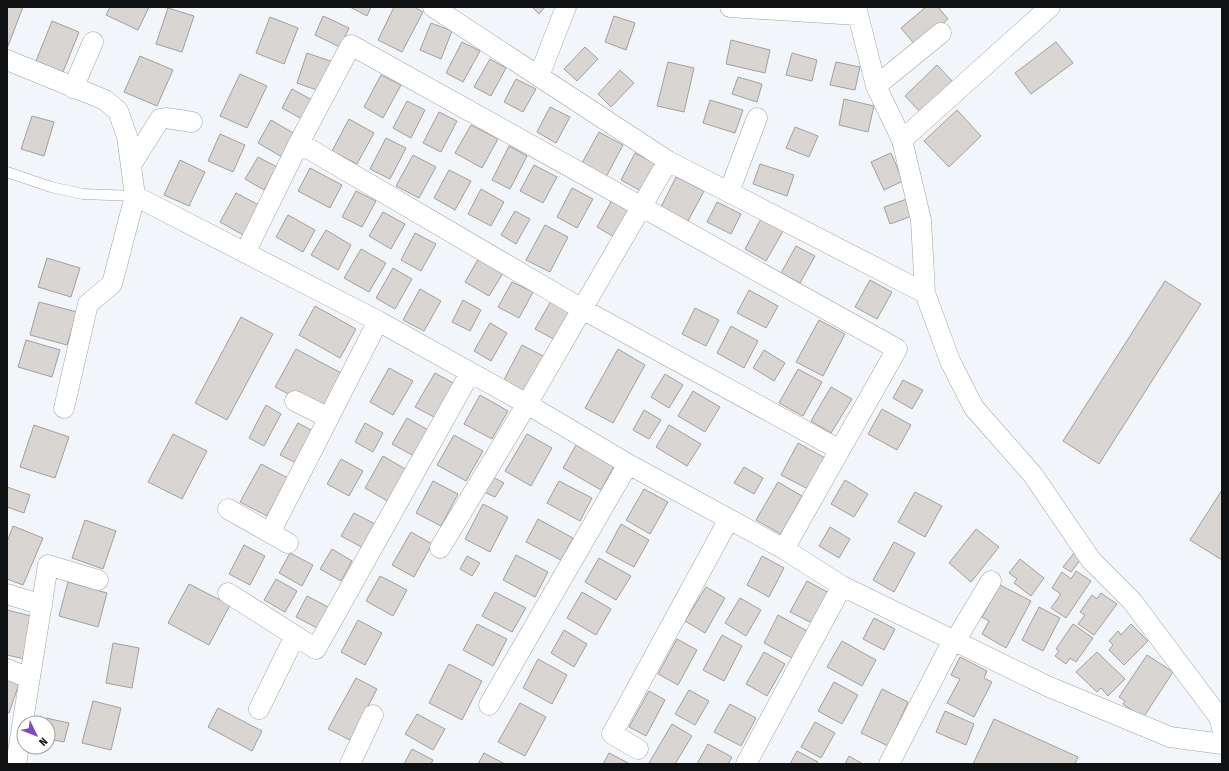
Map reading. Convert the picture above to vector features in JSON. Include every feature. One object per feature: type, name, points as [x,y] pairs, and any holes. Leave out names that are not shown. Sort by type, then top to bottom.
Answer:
[{"type":"street","points":[[539,76],[566,7]]},
{"type":"street","points":[[730,7],[856,11],[876,86],[902,140],[922,220],[925,293],[950,361],[974,408],[1033,475],[1091,560],[1132,601],[1221,720]]},
{"type":"street","points":[[902,140],[1050,7]]},
{"type":"street","points":[[437,8],[668,160],[925,293]]},
{"type":"street","points":[[876,86],[941,33]]},
{"type":"street","points":[[73,88],[93,42]]},
{"type":"street","points":[[245,253],[299,143],[351,44],[640,207],[897,349],[784,549]]},
{"type":"street","points":[[7,60],[105,100],[118,111],[127,136],[136,196],[112,284],[88,304],[64,408]]},
{"type":"street","points":[[131,165],[160,119],[166,118],[192,122]]},
{"type":"street","points":[[728,192],[756,118]]},
{"type":"street","points":[[299,143],[582,309],[840,450]]},
{"type":"street","points":[[440,548],[527,404],[668,160]]},
{"type":"street","points":[[136,196],[378,322],[527,404],[628,464],[784,549],[842,586],[1047,686],[1170,737],[1222,744]]},
{"type":"street","points":[[270,532],[378,322]]},
{"type":"street","points":[[228,593],[316,649],[470,373]]},
{"type":"street","points":[[295,400],[329,418]]},
{"type":"street","points":[[489,705],[628,464]]},
{"type":"street","points":[[228,509],[288,543]]},
{"type":"street","points":[[638,749],[612,734],[729,519]]},
{"type":"street","points":[[16,764],[13,734],[30,678],[48,566],[98,580]]},
{"type":"street","points":[[889,764],[954,641],[991,581]]},
{"type":"street","points":[[746,764],[842,586]]},
{"type":"street","points":[[7,594],[42,605]]},
{"type":"street","points":[[259,709],[295,636]]},
{"type":"street","points":[[7,669],[30,678]]},
{"type":"street","points":[[350,764],[373,715]]},
{"type":"lane","points":[[7,172],[50,187],[83,194],[136,196]]},
{"type":"building","points":[[7,7],[23,7],[8,46],[7,46]]},
{"type":"building","points":[[110,7],[149,7],[138,30],[106,15]]},
{"type":"building","points":[[350,7],[371,7],[367,16]]},
{"type":"building","points":[[394,7],[414,7],[423,12],[402,52],[378,40]]},
{"type":"building","points":[[532,7],[545,7],[539,14]]},
{"type":"building","points":[[926,7],[938,7],[948,19],[916,46],[901,28]]},
{"type":"building","points":[[168,8],[194,16],[182,52],[156,44]]},
{"type":"building","points":[[323,16],[349,28],[340,47],[315,35]]},
{"type":"building","points":[[614,16],[635,23],[626,50],[605,42]]},
{"type":"building","points":[[270,17],[298,28],[284,64],[256,53]]},
{"type":"building","points":[[52,21],[79,32],[63,72],[36,61]]},
{"type":"building","points":[[431,23],[452,31],[441,59],[420,50]]},
{"type":"building","points":[[731,40],[770,50],[765,73],[726,64]]},
{"type":"building","points":[[462,42],[480,51],[463,82],[446,73]]},
{"type":"building","points":[[1056,42],[1073,63],[1031,94],[1015,73]]},
{"type":"building","points":[[585,47],[598,59],[577,81],[564,69]]},
{"type":"building","points":[[307,53],[333,62],[322,92],[297,83]]},
{"type":"building","points":[[792,53],[817,60],[812,81],[786,75]]},
{"type":"building","points":[[140,56],[173,70],[157,106],[124,92]]},
{"type":"building","points":[[490,59],[506,68],[491,96],[474,87]]},
{"type":"building","points":[[668,62],[694,68],[684,112],[657,106]]},
{"type":"building","points":[[836,62],[860,67],[855,90],[830,85]]},
{"type":"building","points":[[937,65],[954,83],[922,114],[905,96]]},
{"type":"building","points":[[620,70],[634,83],[611,107],[598,94]]},
{"type":"building","points":[[240,74],[267,86],[247,128],[220,116]]},
{"type":"building","points":[[381,75],[401,85],[383,118],[364,107]]},
{"type":"building","points":[[738,77],[762,84],[757,102],[732,94]]},
{"type":"building","points":[[516,79],[536,89],[523,112],[504,102]]},
{"type":"building","points":[[292,89],[314,101],[304,120],[282,108]]},
{"type":"building","points":[[844,99],[874,106],[868,132],[839,125]]},
{"type":"building","points":[[710,100],[743,110],[735,133],[703,123]]},
{"type":"building","points":[[407,101],[425,110],[411,138],[393,128]]},
{"type":"building","points":[[550,107],[570,117],[556,143],[537,132]]},
{"type":"building","points":[[957,110],[981,136],[949,167],[924,141]]},
{"type":"building","points":[[439,112],[457,121],[441,152],[423,143]]},
{"type":"building","points":[[32,116],[54,122],[44,156],[21,149]]},
{"type":"building","points":[[349,119],[374,133],[357,164],[332,151]]},
{"type":"building","points":[[271,120],[295,134],[282,157],[258,143]]},
{"type":"building","points":[[471,125],[498,139],[482,168],[455,153]]},
{"type":"building","points":[[795,127],[818,136],[809,157],[786,148]]},
{"type":"building","points":[[599,132],[623,145],[606,177],[582,163]]},
{"type":"building","points":[[220,134],[245,145],[233,172],[208,161]]},
{"type":"building","points":[[386,138],[406,148],[390,179],[370,169]]},
{"type":"building","points":[[509,146],[527,156],[510,189],[492,180]]},
{"type":"building","points":[[635,153],[656,164],[641,191],[621,180]]},
{"type":"building","points":[[891,153],[903,181],[884,190],[871,162]]},
{"type":"building","points":[[413,155],[436,167],[419,198],[396,186]]},
{"type":"building","points":[[258,157],[277,167],[264,190],[245,179]]},
{"type":"building","points":[[180,160],[205,172],[189,206],[164,195]]},
{"type":"building","points":[[760,164],[794,175],[787,196],[753,184]]},
{"type":"building","points":[[534,165],[557,177],[543,203],[520,191]]},
{"type":"building","points":[[310,168],[342,185],[330,208],[298,191]]},
{"type":"building","points":[[449,170],[471,181],[455,210],[434,198]]},
{"type":"building","points":[[676,177],[704,191],[688,221],[661,207]]},
{"type":"building","points":[[572,188],[593,199],[577,228],[557,217]]},
{"type":"building","points":[[481,189],[504,202],[491,226],[468,214]]},
{"type":"building","points":[[356,191],[376,201],[362,227],[342,217]]},
{"type":"building","points":[[236,193],[261,206],[245,236],[220,222]]},
{"type":"building","points":[[907,199],[912,216],[890,224],[884,207]]},
{"type":"building","points":[[612,200],[631,211],[616,238],[597,227]]},
{"type":"building","points":[[717,202],[741,214],[731,234],[707,222]]},
{"type":"building","points":[[515,211],[530,219],[516,244],[501,235]]},
{"type":"building","points":[[383,212],[405,224],[391,249],[369,236]]},
{"type":"building","points":[[288,215],[315,230],[303,252],[276,237]]},
{"type":"building","points":[[761,219],[783,231],[766,261],[745,249]]},
{"type":"building","points":[[545,225],[568,237],[550,272],[526,260]]},
{"type":"building","points":[[326,230],[351,245],[338,270],[311,255]]},
{"type":"building","points":[[415,233],[436,244],[421,271],[401,260]]},
{"type":"building","points":[[796,246],[815,256],[800,283],[781,273]]},
{"type":"building","points":[[361,249],[386,263],[369,292],[344,278]]},
{"type":"building","points":[[480,256],[505,270],[489,296],[465,282]]},
{"type":"building","points":[[47,258],[80,268],[71,297],[38,287]]},
{"type":"building","points":[[393,268],[412,279],[395,309],[376,298]]},
{"type":"building","points":[[870,280],[892,292],[877,319],[855,307]]},
{"type":"building","points":[[1165,281],[1201,304],[1099,464],[1063,441]]},
{"type":"building","points":[[512,282],[533,292],[519,318],[498,307]]},
{"type":"building","points":[[420,289],[441,301],[424,331],[403,320]]},
{"type":"building","points":[[749,290],[778,306],[766,328],[737,313]]},
{"type":"building","points":[[463,300],[481,310],[470,331],[452,322]]},
{"type":"building","points":[[551,301],[572,313],[557,341],[535,329]]},
{"type":"building","points":[[39,302],[77,312],[67,345],[30,335]]},
{"type":"building","points":[[315,306],[356,329],[340,358],[299,335]]},
{"type":"building","points":[[695,308],[719,320],[706,346],[682,334]]},
{"type":"building","points":[[241,317],[273,334],[227,420],[195,403]]},
{"type":"building","points":[[819,320],[845,334],[823,376],[796,362]]},
{"type":"building","points":[[490,323],[507,333],[491,361],[474,351]]},
{"type":"building","points":[[731,326],[758,341],[744,368],[717,353]]},
{"type":"building","points":[[26,340],[60,350],[52,377],[18,367]]},
{"type":"building","points":[[522,345],[545,357],[526,392],[504,380]]},
{"type":"building","points":[[296,349],[343,374],[323,412],[275,387]]},
{"type":"building","points":[[618,349],[645,365],[613,423],[585,408]]},
{"type":"building","points":[[764,350],[785,363],[774,381],[753,368]]},
{"type":"building","points":[[389,368],[413,381],[393,415],[370,402]]},
{"type":"building","points":[[798,369],[822,382],[803,416],[779,403]]},
{"type":"building","points":[[435,373],[455,384],[436,418],[415,407]]},
{"type":"building","points":[[665,374],[683,385],[669,408],[651,397]]},
{"type":"building","points":[[903,380],[923,390],[912,409],[893,398]]},
{"type":"building","points":[[831,387],[852,399],[831,433],[811,421]]},
{"type":"building","points":[[693,391],[720,407],[705,432],[678,416]]},
{"type":"building","points":[[480,395],[508,411],[492,439],[464,424]]},
{"type":"building","points":[[266,405],[281,414],[264,446],[249,438]]},
{"type":"building","points":[[882,409],[911,425],[897,450],[868,434]]},
{"type":"building","points":[[644,410],[661,420],[649,439],[633,430]]},
{"type":"building","points":[[407,418],[428,430],[414,456],[392,444]]},
{"type":"building","points":[[298,423],[313,431],[296,463],[280,455]]},
{"type":"building","points":[[365,423],[383,433],[373,452],[355,442]]},
{"type":"building","points":[[34,425],[69,437],[55,478],[20,467]]},
{"type":"building","points":[[669,425],[701,444],[687,466],[656,447]]},
{"type":"building","points":[[173,434],[207,451],[182,499],[148,482]]},
{"type":"building","points":[[527,434],[552,448],[531,486],[505,471]]},
{"type":"building","points":[[454,435],[483,451],[466,481],[437,465]]},
{"type":"building","points":[[798,443],[825,458],[808,489],[781,475]]},
{"type":"building","points":[[576,445],[614,466],[601,490],[563,468]]},
{"type":"building","points":[[383,456],[407,470],[389,502],[365,488]]},
{"type":"building","points":[[341,459],[363,471],[349,496],[327,484]]},
{"type":"building","points":[[261,464],[288,478],[267,516],[240,502]]},
{"type":"building","points":[[744,467],[763,478],[754,494],[734,483]]},
{"type":"building","points":[[491,476],[504,483],[495,497],[482,491]]},
{"type":"building","points":[[845,480],[868,494],[854,517],[831,504]]},
{"type":"building","points":[[433,481],[458,494],[441,526],[416,513]]},
{"type":"building","points":[[559,481],[592,498],[580,521],[547,503]]},
{"type":"building","points":[[778,482],[802,496],[781,534],[756,520]]},
{"type":"building","points":[[7,487],[30,495],[24,513],[7,507]]},
{"type":"building","points":[[644,489],[668,502],[650,534],[626,520]]},
{"type":"building","points":[[1222,490],[1222,560],[1190,540]]},
{"type":"building","points":[[915,492],[942,506],[925,537],[898,522]]},
{"type":"building","points":[[483,504],[508,517],[490,552],[465,539]]},
{"type":"building","points":[[354,513],[377,525],[365,549],[341,536]]},
{"type":"building","points":[[538,519],[573,538],[561,560],[526,542]]},
{"type":"building","points":[[85,520],[116,531],[103,569],[72,558]]},
{"type":"building","points":[[621,524],[649,540],[634,567],[606,552]]},
{"type":"building","points":[[13,526],[43,538],[23,585],[7,579],[7,542]]},
{"type":"building","points":[[830,527],[850,539],[839,558],[819,546]]},
{"type":"building","points":[[976,529],[999,547],[971,582],[949,563]]},
{"type":"building","points":[[411,532],[432,544],[414,577],[392,565]]},
{"type":"building","points":[[894,542],[915,553],[894,592],[873,580]]},
{"type":"building","points":[[244,545],[265,556],[250,585],[229,574]]},
{"type":"building","points":[[332,549],[352,561],[341,581],[320,569]]},
{"type":"building","points":[[290,553],[313,565],[302,586],[279,573]]},
{"type":"building","points":[[1074,553],[1081,559],[1071,572],[1063,567]]},
{"type":"building","points":[[516,555],[548,572],[535,597],[503,580]]},
{"type":"building","points":[[467,556],[480,563],[472,576],[460,569]]},
{"type":"building","points":[[762,556],[784,568],[769,597],[747,585]]},
{"type":"building","points":[[599,558],[631,576],[616,600],[585,582]]},
{"type":"building","points":[[1020,559],[1044,578],[1031,596],[1014,583],[1017,579],[1009,573]]},
{"type":"building","points":[[1076,571],[1091,581],[1066,618],[1051,608],[1061,594],[1052,588],[1062,572],[1071,579]]},
{"type":"building","points":[[380,576],[407,590],[393,616],[366,601]]},
{"type":"building","points":[[276,579],[297,591],[285,612],[264,600]]},
{"type":"building","points":[[807,581],[829,593],[812,623],[790,612]]},
{"type":"building","points":[[68,582],[107,593],[98,627],[59,616]]},
{"type":"building","points":[[189,584],[230,605],[209,645],[168,623]]},
{"type":"building","points":[[1000,585],[1031,601],[1006,648],[982,634],[989,621],[982,617]]},
{"type":"building","points":[[706,587],[725,598],[705,633],[685,621]]},
{"type":"building","points":[[495,592],[526,608],[512,632],[482,616]]},
{"type":"building","points":[[582,592],[611,609],[596,635],[567,618]]},
{"type":"building","points":[[1101,593],[1117,604],[1094,635],[1078,624],[1085,615],[1080,612],[1092,595],[1097,599]]},
{"type":"building","points":[[307,596],[330,608],[319,629],[296,617]]},
{"type":"building","points":[[740,598],[761,610],[746,636],[725,623]]},
{"type":"building","points":[[1039,607],[1060,618],[1043,651],[1022,640]]},
{"type":"building","points":[[7,610],[35,617],[25,659],[7,655]]},
{"type":"building","points":[[778,615],[807,631],[792,658],[764,643]]},
{"type":"building","points":[[874,618],[895,629],[884,650],[863,639]]},
{"type":"building","points":[[358,620],[382,633],[365,665],[341,652]]},
{"type":"building","points":[[477,624],[507,639],[493,666],[463,650]]},
{"type":"building","points":[[1073,624],[1093,638],[1076,662],[1070,658],[1066,664],[1055,656],[1059,651],[1056,649]]},
{"type":"building","points":[[1131,624],[1148,641],[1124,665],[1109,650],[1113,645],[1109,641],[1118,631],[1121,635]]},
{"type":"building","points":[[564,630],[587,644],[574,667],[551,653]]},
{"type":"building","points":[[722,635],[742,646],[724,681],[703,670]]},
{"type":"building","points":[[677,639],[697,650],[678,685],[658,674]]},
{"type":"building","points":[[842,641],[876,660],[862,686],[827,667]]},
{"type":"building","points":[[113,643],[139,648],[132,688],[106,683]]},
{"type":"building","points":[[764,652],[785,664],[767,696],[746,684]]},
{"type":"building","points":[[1097,652],[1125,679],[1108,696],[1101,688],[1097,692],[1076,672]]},
{"type":"building","points":[[1147,655],[1173,672],[1143,718],[1123,704],[1125,701],[1119,697]]},
{"type":"building","points":[[960,657],[987,671],[984,678],[992,682],[974,717],[947,703],[960,679],[951,675]]},
{"type":"building","points":[[538,659],[567,675],[552,704],[523,688]]},
{"type":"building","points":[[449,664],[482,681],[462,720],[429,703]]},
{"type":"building","points":[[7,676],[20,681],[9,713],[7,712]]},
{"type":"building","points":[[356,678],[377,689],[350,740],[328,729]]},
{"type":"building","points":[[834,682],[858,695],[842,724],[818,711]]},
{"type":"building","points":[[882,689],[908,702],[888,746],[861,733]]},
{"type":"building","points":[[689,690],[709,701],[695,725],[675,714]]},
{"type":"building","points":[[649,691],[665,700],[646,736],[629,727]]},
{"type":"building","points":[[93,701],[121,708],[111,750],[82,743]]},
{"type":"building","points":[[520,703],[546,717],[525,756],[498,742]]},
{"type":"building","points":[[730,704],[756,718],[741,746],[714,732]]},
{"type":"building","points":[[218,708],[262,731],[252,751],[208,727]]},
{"type":"building","points":[[945,711],[974,724],[966,745],[936,732]]},
{"type":"building","points":[[417,714],[445,729],[433,750],[405,734]]},
{"type":"building","points":[[994,719],[1078,757],[1075,764],[973,764]]},
{"type":"building","points":[[56,720],[69,723],[64,742],[56,740]]},
{"type":"building","points":[[815,722],[835,733],[821,758],[801,747]]},
{"type":"building","points":[[672,724],[692,736],[675,764],[649,763]]},
{"type":"building","points":[[708,744],[732,757],[728,764],[697,764]]},
{"type":"building","points":[[412,749],[433,760],[431,764],[404,764]]},
{"type":"building","points":[[797,751],[818,762],[817,764],[790,764]]},
{"type":"building","points":[[484,753],[505,764],[478,764]]},
{"type":"building","points":[[609,753],[630,764],[603,764]]},
{"type":"building","points":[[849,756],[863,764],[845,764]]}]
